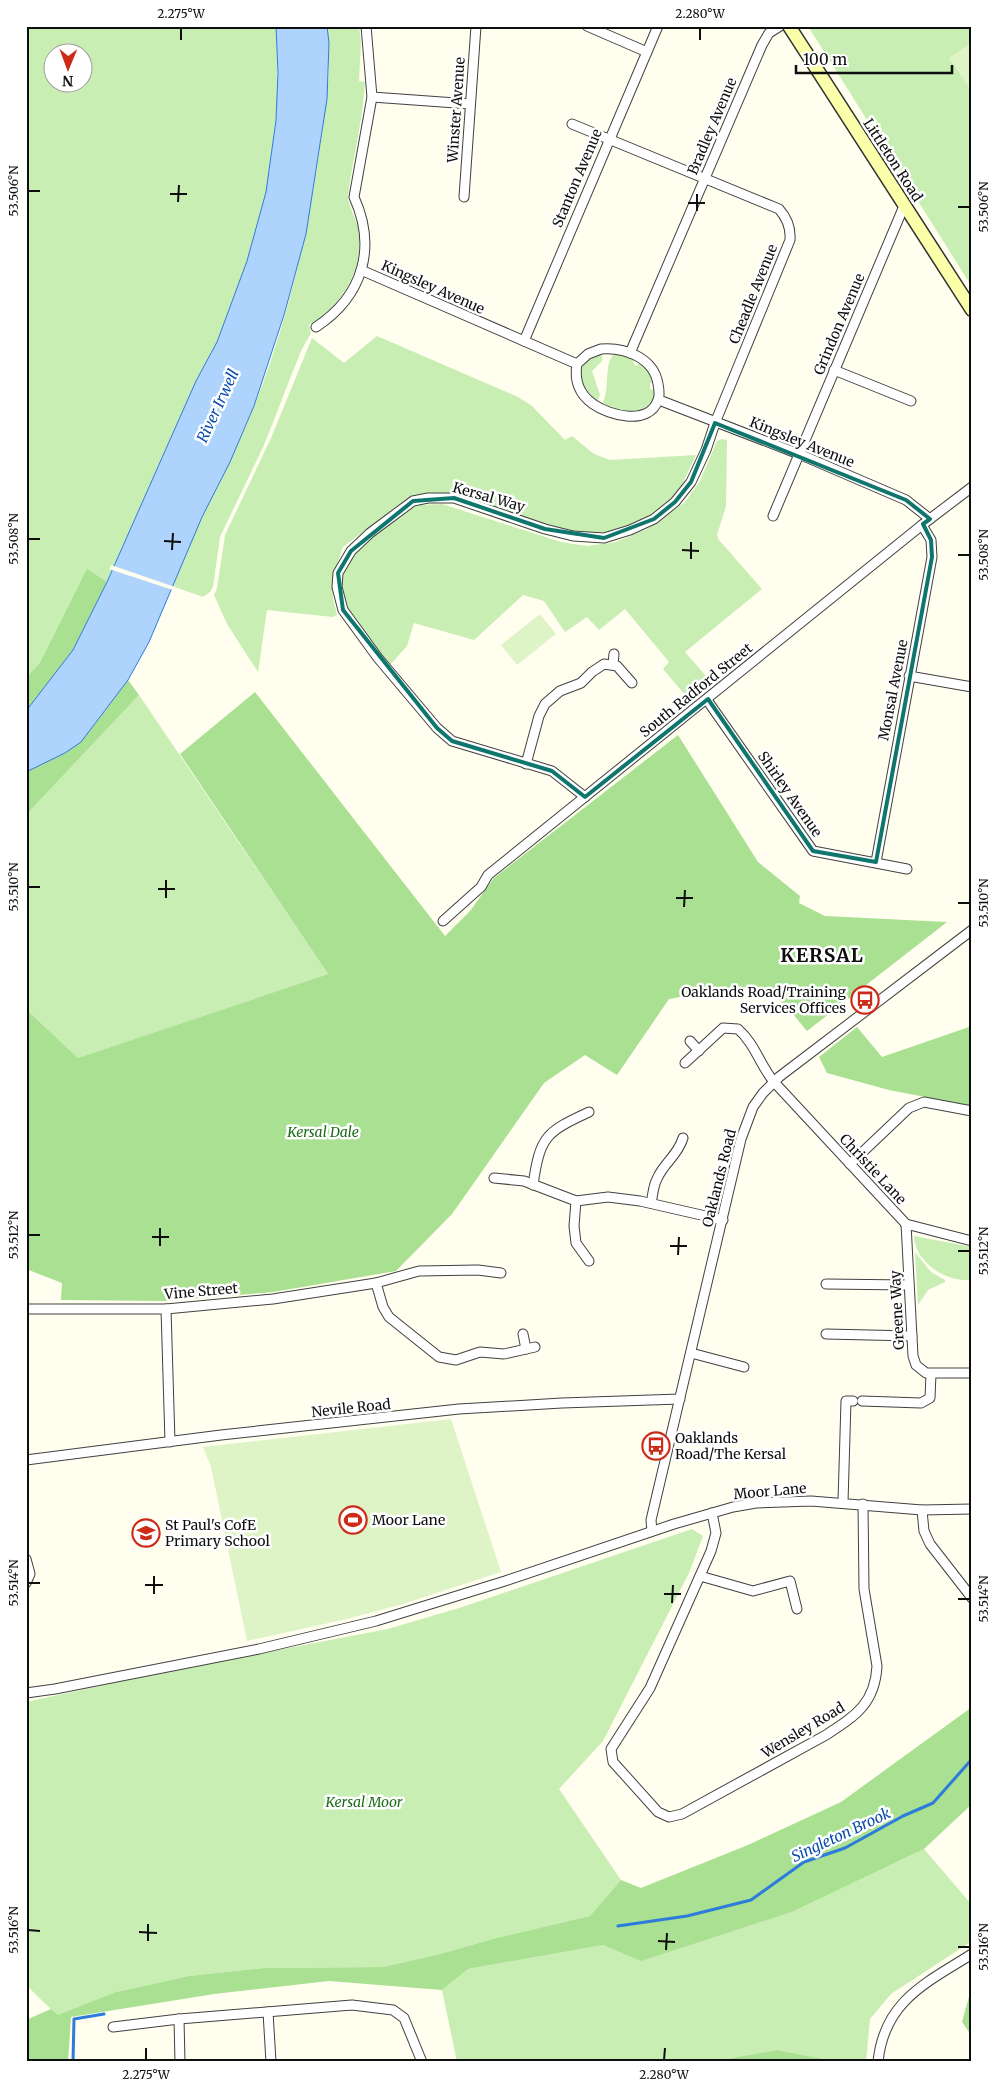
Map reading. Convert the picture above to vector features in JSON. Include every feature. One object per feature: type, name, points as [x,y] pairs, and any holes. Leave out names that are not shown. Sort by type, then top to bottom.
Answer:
[{"type":"street","points":[[316,327],[336,312],[344,303],[351,293],[361,270],[365,233],[359,208],[354,197],[372,97],[366,26]]},
{"type":"street","name":"Winster Avenue","points":[[464,196],[476,26]]},
{"type":"street","points":[[586,26],[647,52]]},
{"type":"street","name":"Stanton Avenue","points":[[524,341],[609,137],[658,26]]},
{"type":"street","name":"Bradley Avenue","points":[[630,353],[762,44],[769,33],[780,26]]},
{"type":"street","name":"Littleton Road","points":[[789,26],[972,310]]},
{"type":"street","points":[[372,97],[470,104]]},
{"type":"street","name":"Cheadle Avenue","points":[[572,124],[609,137],[779,209],[785,216],[791,232],[790,240],[715,422]]},
{"type":"street","name":"Grindon Avenue","points":[[773,516],[904,206]]},
{"type":"street","name":"Kingsley Avenue","points":[[361,270],[577,364]]},
{"type":"street","points":[[601,348],[616,349],[630,353],[645,361],[655,373],[659,386],[658,400],[651,409],[639,415],[619,415],[609,412],[593,403],[579,388],[576,376],[577,364],[588,354],[601,348]]},
{"type":"street","points":[[834,370],[911,401]]},
{"type":"street","name":"Kingsley Avenue","points":[[658,400],[798,454],[906,500],[930,519]]},
{"type":"street","name":"Kersal Way","points":[[584,797],[552,771],[452,741],[437,728],[378,658],[343,610],[338,588],[338,573],[351,551],[370,532],[413,501],[428,498],[454,498],[545,529],[573,536],[604,538],[630,530],[654,518],[675,502],[691,482],[706,450],[715,422]]},
{"type":"street","name":"South Radford Street","points":[[443,921],[482,887],[488,875],[922,525],[972,487]]},
{"type":"street","name":"Monsal Avenue","points":[[876,862],[932,557],[931,540],[922,525]]},
{"type":"street","points":[[613,664],[614,654]]},
{"type":"street","points":[[526,764],[539,716],[550,698],[560,691],[582,683],[592,672],[604,664],[613,664],[621,669],[632,683]]},
{"type":"street","points":[[909,676],[972,687]]},
{"type":"street","name":"Shirley Avenue","points":[[707,700],[813,851],[907,869]]},
{"type":"street","name":"Oaklands Road","points":[[652,1531],[651,1520],[746,1122],[753,1107],[763,1093],[791,1067],[972,930]]},
{"type":"street","name":"Christie Lane","points":[[698,1051],[723,1028],[738,1029],[755,1048],[764,1070],[774,1082],[906,1224],[972,1241]]},
{"type":"street","points":[[685,1063],[698,1051],[690,1041]]},
{"type":"street","points":[[850,1164],[909,1108],[924,1102],[972,1111]]},
{"type":"street","points":[[533,1184],[537,1158],[544,1140],[559,1126],[589,1112]]},
{"type":"street","points":[[651,1203],[656,1179],[678,1151],[683,1138]]},
{"type":"street","points":[[494,1178],[533,1184],[576,1201],[608,1197],[651,1203],[723,1220]]},
{"type":"street","points":[[576,1201],[574,1226],[576,1243],[589,1261]]},
{"type":"street","name":"Greene Way","points":[[906,1224],[912,1336],[916,1365],[922,1372],[931,1374]]},
{"type":"street","name":"Vine Street","points":[[26,1309],[166,1309],[273,1299],[376,1282],[419,1271],[490,1266],[502,1273]]},
{"type":"street","points":[[376,1282],[383,1307],[389,1317],[438,1357],[456,1360],[480,1352],[504,1354],[530,1348],[523,1334]]},
{"type":"street","points":[[826,1284],[910,1285]]},
{"type":"street","points":[[166,1309],[170,1442]]},
{"type":"street","points":[[826,1334],[912,1336]]},
{"type":"street","points":[[691,1353],[744,1367]]},
{"type":"street","points":[[843,1502],[854,1401],[921,1403],[930,1398],[931,1374],[972,1373]]},
{"type":"street","name":"Nevile Road","points":[[26,1460],[458,1409],[680,1399]]},
{"type":"street","name":"Moor Lane","points":[[26,1693],[259,1649],[338,1631],[425,1606],[652,1531],[712,1513],[756,1503],[811,1501],[843,1502],[922,1510],[972,1509]]},
{"type":"street","name":"Wensley Road","points":[[700,1576],[650,1688],[611,1749],[613,1762],[658,1812],[668,1817],[676,1816],[818,1740],[849,1720],[864,1706],[874,1688],[877,1666],[864,1589],[863,1504]]},
{"type":"street","points":[[922,1510],[924,1531],[930,1544],[972,1598]]},
{"type":"street","points":[[712,1513],[716,1533],[700,1576],[753,1591],[790,1581],[798,1609]]},
{"type":"street","points":[[26,1559],[30,1574],[26,1584]]},
{"type":"street","points":[[878,2062],[882,2037],[889,2022],[902,2003],[916,1989],[972,1954]]},
{"type":"street","points":[[113,2027],[179,2019],[352,2005],[393,2010],[404,2018],[422,2062]]},
{"type":"street","points":[[268,2012],[271,2062]]},
{"type":"street","points":[[179,2019],[180,2062]]},
{"type":"highlighted area","points":[[715,423],[906,500],[930,519],[923,524],[931,540],[932,557],[876,862],[813,851],[708,699],[585,797],[552,771],[452,741],[437,728],[343,610],[338,573],[351,551],[413,501],[454,498],[545,529],[604,538],[654,519],[675,502],[691,482]]},
{"type":"green space","points":[[26,26],[276,26],[278,100],[266,192],[247,261],[217,342],[196,381],[107,582],[26,711]]},
{"type":"green space","points":[[327,26],[359,26],[361,42],[359,81],[365,82],[348,195],[358,228],[358,258],[355,271],[341,296],[332,307],[309,325],[311,333],[301,351],[264,445],[220,537],[213,587],[203,597],[172,586],[198,525],[248,421],[276,345],[294,282],[308,218],[326,106],[329,74]]},
{"type":"green space","points":[[808,26],[972,26],[972,287]]},
{"type":"green space","points":[[972,42],[972,92],[949,58]]},
{"type":"green space","points":[[377,336],[516,396],[531,405],[565,440],[572,436],[594,454],[610,460],[696,455],[680,489],[670,501],[647,519],[630,527],[610,532],[577,534],[438,494],[424,494],[404,501],[343,547],[332,579],[333,598],[337,615],[333,617],[267,610],[258,672],[227,624],[214,595],[217,588],[225,535],[271,438],[312,338],[344,363]]},
{"type":"green space","points":[[599,354],[602,355],[602,361],[592,371],[600,395],[597,401],[585,388],[580,375],[584,364]]},
{"type":"green space","points":[[614,354],[628,357],[634,361],[633,363],[636,366],[639,364],[654,380],[655,383],[650,383],[650,389],[656,390],[653,399],[642,410],[627,412],[602,404],[605,398],[609,364]]},
{"type":"green space","points":[[727,440],[726,506],[717,535],[719,540],[762,589],[685,652],[713,684],[691,702],[663,669],[669,662],[625,609],[599,630],[587,617],[565,632],[544,601],[523,595],[474,640],[414,623],[407,646],[390,665],[344,604],[341,580],[353,553],[408,509],[420,505],[442,504],[561,542],[587,546],[616,542],[647,529],[685,502],[700,481],[717,441]]},
{"type":"green space","points":[[87,569],[107,582],[73,650],[26,711],[26,678],[40,663]]},
{"type":"green space","points":[[540,614],[556,634],[517,665],[501,645]]},
{"type":"green space","points":[[128,680],[139,695],[26,815],[26,772],[65,753],[95,724]]},
{"type":"green space","name":"Kersal Dale","points":[[255,692],[445,936],[470,911],[494,878],[678,735],[758,862],[800,896],[799,903],[825,916],[947,922],[807,1031],[777,998],[756,988],[731,988],[669,999],[617,1075],[585,1055],[544,1083],[452,1214],[396,1271],[273,1292],[165,1301],[61,1300],[62,1283],[26,1269],[26,1009],[78,1058],[328,974],[180,754]]},
{"type":"green space","points":[[139,695],[328,974],[78,1058],[26,1009],[26,815]]},
{"type":"green space","points":[[972,1026],[972,1106],[889,1090],[827,1073],[819,1057],[857,1027],[882,1057]]},
{"type":"green space","points":[[914,1236],[972,1247],[972,1280],[962,1280],[943,1275],[926,1263],[916,1246]]},
{"type":"green space","points":[[915,1252],[931,1272],[945,1280],[945,1282],[928,1290],[918,1305]]},
{"type":"green space","name":"Moor Lane","points":[[451,1419],[501,1572],[403,1604],[347,1619],[247,1641],[211,1467],[203,1447]]},
{"type":"green space","name":"Kersal Moor","points":[[692,1529],[703,1536],[689,1573],[603,1741],[559,1789],[621,1880],[590,1916],[383,1967],[264,1968],[189,1976],[116,1992],[58,2016],[26,1985],[26,1702],[178,1669],[388,1629],[459,1608]]},
{"type":"green space","points":[[972,1707],[972,1804],[924,1849],[792,1912],[641,1961],[603,1945],[468,1969],[442,1990],[329,1981],[214,1994],[71,2017],[68,2062],[26,2062],[26,2020],[51,2009],[58,2015],[116,1992],[189,1976],[264,1968],[383,1967],[590,1916],[621,1880],[641,1888],[748,1845],[841,1802]]},
{"type":"green space","points":[[924,1849],[972,1905],[972,1941],[891,1994],[870,2019],[866,2062],[840,2062],[777,2050],[709,2062],[457,2062],[442,1990],[468,1969],[603,1945],[641,1960],[792,1912]]},
{"type":"green space","points":[[972,1992],[972,2043],[969,2032],[962,2022],[970,1993]]},
{"type":"green space","points":[[777,2050],[840,2062],[709,2062]]},
{"type":"water","name":"River Irwell","points":[[276,26],[327,26],[329,43],[327,99],[306,234],[284,315],[254,406],[230,462],[202,517],[149,642],[128,680],[81,742],[65,753],[26,772],[26,711],[73,650],[107,582],[196,381],[217,342],[247,261],[266,192],[276,120],[278,73]]},
{"type":"pier","points":[[111,565],[175,587],[173,590],[109,569]]},
{"type":"waterway","name":"Singleton Brook","points":[[618,1926],[687,1916],[751,1900],[804,1862],[845,1848],[903,1816],[933,1803],[972,1759]]},
{"type":"waterway","name":"Singleton Brook","points":[[73,2062],[74,2019],[104,2014]]},
{"type":"place","name":"Oaklands Road/Training Services Offices","points":[[865,1000]]},
{"type":"place","name":"Oaklands Road/The Kersal","points":[[656,1446]]},
{"type":"place","name":"Moor Lane","points":[[353,1520]]},
{"type":"place","name":"St Paul's CofE Primary School","points":[[146,1533]]},
{"type":"district","name":"KERSAL","points":[[822,955]]}]
